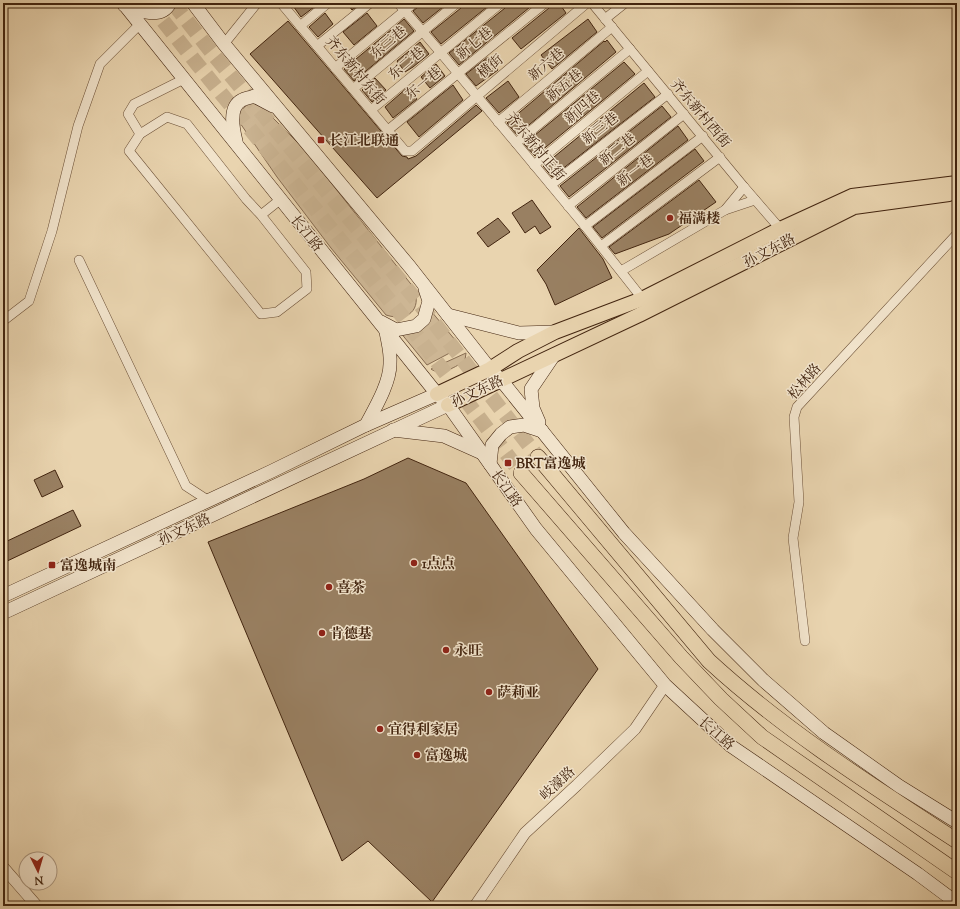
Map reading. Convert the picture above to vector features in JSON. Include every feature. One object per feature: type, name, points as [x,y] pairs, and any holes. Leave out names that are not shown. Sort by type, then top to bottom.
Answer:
[{"type":"highway","points":[[538,457],[714,666],[739,689],[839,764],[957,841]]},
{"type":"highway","name":"长江路","points":[[521,473],[681,657],[721,699],[762,737],[957,872]]},
{"type":"main road","points":[[124,4],[137,10],[150,13],[162,12],[170,3]]},
{"type":"main road","points":[[193,3],[224,44],[424,284],[490,369],[501,380],[624,533],[713,630],[763,680],[824,733],[899,786],[957,822]]},
{"type":"main road","name":"长江路","points":[[124,4],[377,320],[437,394],[448,405],[536,529],[665,685],[731,746],[918,874],[957,903]]},
{"type":"main road","points":[[236,143],[232,118],[236,104],[242,100],[254,96],[279,110]]},
{"type":"main road","name":"孙文东路","points":[[3,614],[554,355],[646,304],[785,234],[852,196],[957,183]]},
{"type":"main road","name":"孙文东路","points":[[785,234],[854,207],[957,192]]},
{"type":"main road","points":[[377,320],[396,330],[416,326],[424,319],[429,302],[424,284]]},
{"type":"main road","name":"孙文东路","points":[[3,596],[272,471],[366,425],[490,369],[518,351],[555,332],[646,304]]},
{"type":"main road","points":[[448,315],[519,333],[555,332]]},
{"type":"main road","points":[[366,425],[376,406],[389,374],[390,355],[386,331]]},
{"type":"main road","points":[[542,431],[533,408],[531,389],[554,355]]},
{"type":"main road","points":[[393,430],[444,436],[486,459],[492,445],[501,434],[510,427],[524,425],[542,431]]},
{"type":"main road","points":[[918,874],[957,894]]},
{"type":"street","points":[[224,44],[257,3]]},
{"type":"street","name":"齐东新村东街","points":[[281,3],[405,151],[412,151]]},
{"type":"street","points":[[300,26],[328,3]]},
{"type":"street","points":[[317,46],[370,3]]},
{"type":"street","name":"齐东新村正街","points":[[398,3],[585,226],[646,304]]},
{"type":"street","points":[[336,68],[414,3]]},
{"type":"street","name":"东三巷","points":[[353,89],[457,3]]},
{"type":"street","name":"东二巷","points":[[371,110],[501,3]]},
{"type":"street","name":"新七巷","points":[[457,74],[545,3]]},
{"type":"street","name":"横街","points":[[412,151],[587,3]]},
{"type":"street","name":"齐东新村西街","points":[[592,3],[744,187],[785,234]]},
{"type":"street","points":[[605,18],[626,3]]},
{"type":"street","points":[[3,321],[28,300],[52,231],[78,126],[100,64],[140,24]]},
{"type":"street","name":"新六巷","points":[[498,122],[612,27]]},
{"type":"street","name":"新五巷","points":[[516,143],[630,49]]},
{"type":"street","name":"新四巷","points":[[534,165],[648,70]]},
{"type":"street","name":"东一巷","points":[[388,130],[457,74]]},
{"type":"street","points":[[140,134],[128,114],[134,104],[184,79]]},
{"type":"street","name":"新三巷","points":[[551,185],[668,94]]},
{"type":"street","name":"新二巷","points":[[568,206],[684,114]]},
{"type":"street","points":[[167,117],[187,124],[246,199],[261,215],[306,272],[307,289],[277,312],[261,314],[129,151],[140,134],[167,117]]},
{"type":"street","name":"新一巷","points":[[585,226],[702,136]]},
{"type":"street","points":[[601,246],[720,157]]},
{"type":"street","points":[[725,210],[744,187]]},
{"type":"street","points":[[261,215],[281,200]]},
{"type":"street","points":[[621,271],[725,210],[755,200]]},
{"type":"street","name":"松林路","points":[[805,641],[793,538],[799,502],[794,417],[797,407],[957,234]]},
{"type":"street","points":[[79,260],[186,486],[209,500]]},
{"type":"street","name":"岐濠路","points":[[475,906],[525,833],[635,729],[665,685]]},
{"type":"street","points":[[3,868],[37,906]]},
{"type":"street","points":[[23,906],[28,896]]},
{"type":"shaded area","points":[[253,103],[262,107],[306,151],[414,288],[416,302],[414,308],[407,315],[394,317],[386,315],[331,248],[277,177],[240,123],[242,110],[249,104]]},
{"type":"shaded area","points":[[431,311],[461,347],[427,365],[400,332]]},
{"type":"shaded area","points":[[466,353],[465,360],[453,368],[439,372],[431,369]]},
{"type":"building","points":[[291,3],[317,3],[318,4],[301,17]]},
{"type":"building","points":[[347,3],[359,3],[360,4],[352,10]]},
{"type":"building","points":[[423,3],[448,3],[423,23],[413,11]]},
{"type":"building","points":[[463,3],[492,3],[441,44],[431,32],[461,8]]},
{"type":"building","points":[[507,3],[535,3],[459,65],[449,53],[505,8]]},
{"type":"building","points":[[551,3],[559,3],[566,13],[521,49],[512,38],[549,8]]},
{"type":"building","points":[[325,13],[333,24],[318,37],[309,27]]},
{"type":"building","points":[[367,13],[377,26],[354,45],[343,32]]},
{"type":"building","points":[[404,19],[414,31],[354,81],[344,69]]},
{"type":"building","points":[[588,19],[597,32],[552,69],[541,55]]},
{"type":"building","points":[[288,21],[402,156],[407,157],[408,159],[416,156],[476,105],[482,111],[377,198],[250,54]]},
{"type":"building","points":[[607,40],[616,52],[517,135],[507,123]]},
{"type":"building","points":[[420,42],[429,54],[405,72],[397,61]]},
{"type":"building","points":[[488,57],[498,70],[476,86],[466,74]]},
{"type":"building","points":[[624,62],[635,74],[535,156],[524,144]]},
{"type":"building","points":[[436,64],[445,76],[430,88],[421,77]]},
{"type":"building","points":[[375,78],[386,90],[372,102],[362,90]]},
{"type":"building","points":[[508,81],[519,97],[499,113],[486,98]]},
{"type":"building","points":[[644,83],[655,97],[552,177],[543,166]]},
{"type":"building","points":[[453,85],[463,100],[419,137],[407,122]]},
{"type":"building","points":[[408,87],[417,99],[393,118],[385,107]]},
{"type":"building","points":[[662,106],[671,117],[569,197],[560,186]]},
{"type":"building","points":[[678,126],[688,140],[586,218],[577,207]]},
{"type":"building","points":[[695,149],[704,161],[602,238],[593,227]]},
{"type":"building","name":"福满楼","points":[[699,180],[716,202],[669,234],[615,254],[609,247]]},
{"type":"building","points":[[532,200],[551,227],[540,234],[535,226],[525,233],[512,213]]},
{"type":"building","points":[[498,218],[510,232],[488,247],[477,233]]},
{"type":"building","points":[[579,228],[603,259],[612,278],[555,305],[546,284],[537,270]]},
{"type":"building","name":"富逸城","points":[[408,458],[466,483],[598,669],[432,902],[368,841],[342,861],[208,542],[364,479]]},
{"type":"building","points":[[55,470],[63,487],[42,497],[34,480]]},
{"type":"building","points":[[73,510],[81,526],[3,563],[3,543]]},
{"type":"tunnel","points":[[149,3],[399,312],[521,473]]},
{"type":"tunnel","points":[[173,3],[213,54],[418,302],[538,457]]},
{"type":"place","name":"长江北联通","points":[[321,140]]},
{"type":"place","name":"福满楼","points":[[670,218]]},
{"type":"place","name":"BRT富逸城","points":[[508,463]]},
{"type":"place","name":"1点点","points":[[414,563]]},
{"type":"place","name":"富逸城南","points":[[52,565]]},
{"type":"place","name":"喜茶","points":[[329,587]]},
{"type":"place","name":"肯德基","points":[[322,633]]},
{"type":"place","name":"永旺","points":[[446,650]]},
{"type":"place","name":"萨莉亚","points":[[489,692]]},
{"type":"place","name":"宜得利家居","points":[[380,729]]},
{"type":"place","name":"富逸城","points":[[417,755]]}]
